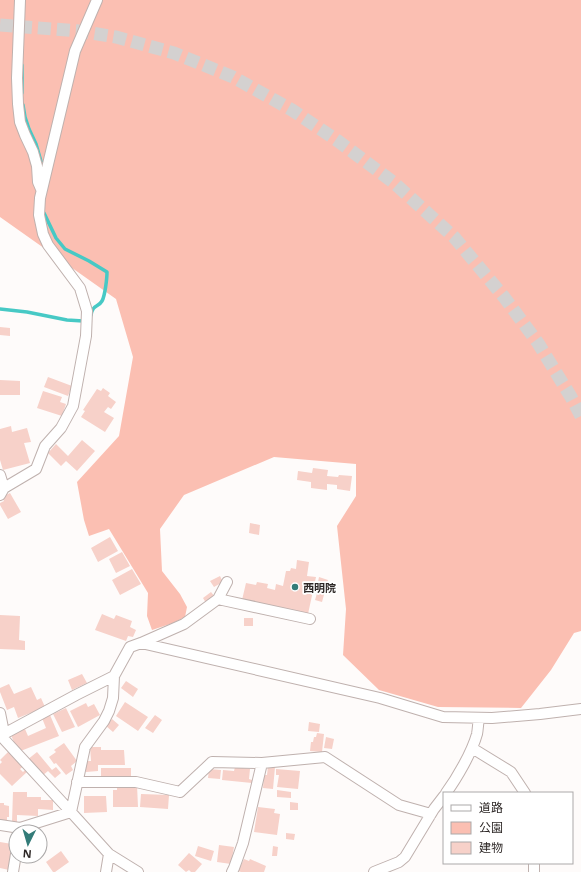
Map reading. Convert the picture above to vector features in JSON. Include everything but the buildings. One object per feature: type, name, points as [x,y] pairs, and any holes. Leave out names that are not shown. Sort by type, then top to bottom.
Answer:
[{"type":"street","points":[[20,0],[17,78],[18,104],[20,122],[33,152],[41,191]]},
{"type":"street","points":[[0,475],[2,492],[36,469],[45,446],[61,428],[73,406],[86,336],[87,311],[80,288],[48,245],[43,234],[39,215],[40,198],[76,51],[97,0]]},
{"type":"street","points":[[71,812],[85,748],[104,721],[109,711],[113,698],[114,676],[130,647],[184,624],[218,600],[227,582]]},
{"type":"street","points":[[218,600],[310,620]]},
{"type":"street","points":[[141,643],[380,698],[443,716],[492,718],[581,709]]},
{"type":"street","points":[[0,736],[114,676]]},
{"type":"street","points":[[0,713],[3,728],[0,736]]},
{"type":"street","points":[[447,792],[453,784],[472,748],[477,734],[479,718]]},
{"type":"street","points":[[0,736],[109,854],[138,872]]},
{"type":"street","points":[[472,748],[511,772],[524,792]]},
{"type":"street","points":[[77,782],[136,782],[180,792],[212,762],[262,763],[325,757],[399,805],[431,814]]},
{"type":"street","points":[[232,872],[243,843],[262,763]]},
{"type":"street","points":[[374,872],[400,862],[405,857],[443,797]]},
{"type":"street","points":[[37,824],[71,812]]},
{"type":"street","points":[[106,872],[109,854]]},
{"type":"green space","points":[[0,0],[581,0],[581,631],[574,633],[551,670],[521,708],[438,707],[379,690],[343,655],[346,609],[337,526],[356,496],[356,464],[274,457],[184,495],[160,529],[162,571],[180,594],[187,607],[185,617],[152,630],[147,616],[148,593],[109,529],[89,536],[84,520],[77,482],[119,436],[133,357],[116,299],[0,217]]},
{"type":"waterway","points":[[22,65],[22,93]]},
{"type":"waterway","points":[[23,105],[25,117],[36,144],[42,169]]},
{"type":"waterway","points":[[44,213],[56,238],[65,249],[107,272],[106,287],[103,299],[93,309],[91,315]]},
{"type":"waterway","points":[[0,309],[27,312],[67,320],[83,321]]},
{"type":"tunnel","points":[[0,25],[79,31],[116,37],[174,53],[233,77],[292,110],[338,141],[393,182],[454,237],[504,297],[538,343],[581,416]]},
{"type":"place","name":"西明院","points":[[295,587]]}]
